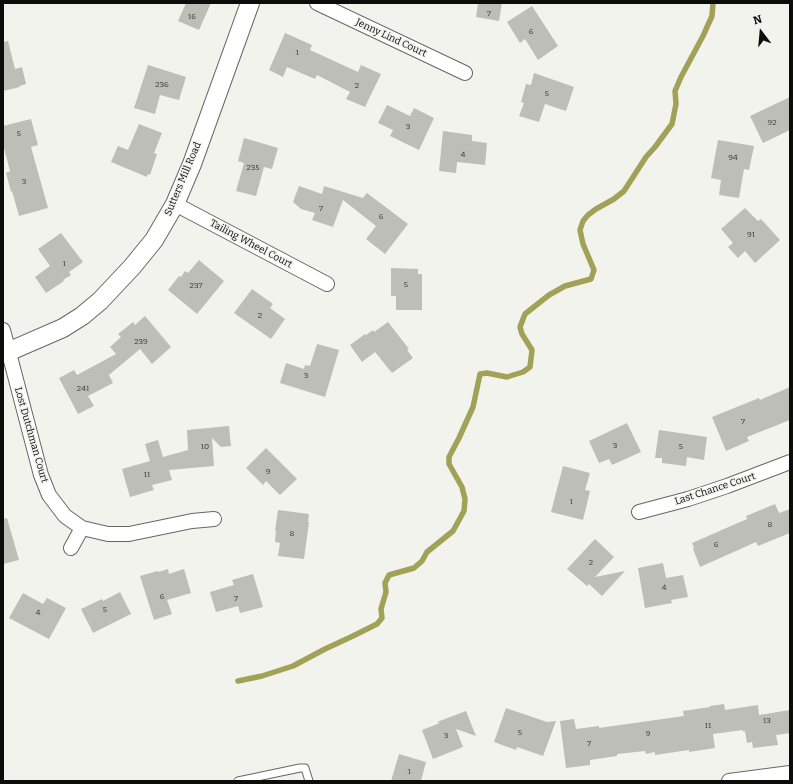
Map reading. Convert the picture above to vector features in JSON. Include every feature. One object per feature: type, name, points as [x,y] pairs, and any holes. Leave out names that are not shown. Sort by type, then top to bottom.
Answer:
[{"type":"street","name":"Sutters Mill Road","points":[[6,353],[63,328],[82,316],[100,301],[132,267],[154,240],[175,204],[192,164],[250,3]]},
{"type":"street","name":"Jenny Lind Court","points":[[317,3],[465,73]]},
{"type":"street","name":"Tailing Wheel Court","points":[[175,204],[327,284]]},
{"type":"street","name":"Lost Dutchman Court","points":[[3,330],[6,353],[41,475],[49,495],[65,516],[82,528],[108,534],[129,534],[192,521],[214,519]]},
{"type":"street","name":"Last Chance Court","points":[[639,512],[688,499],[790,462]]},
{"type":"street","points":[[71,548],[82,528]]},
{"type":"street","points":[[730,781],[790,773]]},
{"type":"lane","points":[[238,781],[300,768],[305,768],[309,781]]},
{"type":"building","points":[[186,3],[211,3],[199,30],[178,21]]},
{"type":"building","points":[[478,3],[502,3],[499,21],[476,17]]},
{"type":"building","points":[[532,6],[558,46],[538,60],[525,39],[520,43],[507,22]]},
{"type":"building","points":[[285,33],[312,45],[310,50],[358,72],[361,65],[381,74],[365,107],[346,99],[350,92],[317,75],[315,79],[287,67],[283,77],[269,70]]},
{"type":"building","points":[[8,41],[15,69],[22,67],[26,84],[3,91],[3,42]]},
{"type":"building","points":[[148,65],[186,77],[179,100],[160,95],[155,114],[134,108]]},
{"type":"building","points":[[534,73],[574,87],[566,111],[545,104],[539,122],[519,116],[524,103],[521,102],[526,84],[531,85]]},
{"type":"building","points":[[790,97],[790,130],[763,143],[750,116]]},
{"type":"building","points":[[387,105],[410,116],[414,108],[434,118],[419,150],[390,136],[393,130],[378,123]]},
{"type":"building","points":[[31,119],[38,145],[31,147],[48,208],[19,216],[6,173],[10,171],[3,144],[3,126]]},
{"type":"building","points":[[139,124],[162,133],[154,153],[157,154],[150,175],[148,174],[147,177],[111,162],[118,146],[128,150]]},
{"type":"building","points":[[443,131],[472,135],[472,141],[487,143],[485,165],[457,162],[456,173],[439,171]]},
{"type":"building","points":[[244,138],[278,148],[272,169],[264,167],[256,196],[236,191],[244,163],[238,161]]},
{"type":"building","points":[[718,140],[754,146],[749,170],[744,169],[739,198],[719,195],[721,180],[711,178]]},
{"type":"building","points":[[299,186],[322,194],[324,186],[363,198],[367,193],[408,224],[385,254],[366,239],[376,226],[343,200],[333,227],[312,220],[315,213],[301,209],[293,202]]},
{"type":"building","points":[[745,208],[758,221],[761,219],[780,240],[755,263],[745,251],[738,258],[728,247],[733,243],[721,229]]},
{"type":"building","points":[[61,233],[83,262],[69,272],[71,275],[63,280],[64,281],[46,293],[35,277],[50,266],[38,249]]},
{"type":"building","points":[[199,260],[224,281],[197,314],[168,290],[179,276],[181,277],[185,271],[188,273]]},
{"type":"building","points":[[391,268],[418,269],[418,274],[422,274],[422,310],[396,310],[396,296],[391,296]]},
{"type":"building","points":[[252,289],[273,304],[270,308],[285,319],[271,339],[234,313]]},
{"type":"building","points":[[145,316],[171,347],[152,364],[140,349],[109,375],[113,383],[88,396],[94,406],[78,414],[59,378],[74,370],[77,375],[116,354],[110,347],[121,337],[118,334],[133,322],[135,325]]},
{"type":"building","points":[[388,322],[409,349],[407,350],[413,358],[392,373],[375,352],[362,362],[350,345],[365,334],[366,335],[373,330],[374,332]]},
{"type":"building","points":[[317,344],[339,350],[325,397],[280,383],[286,363],[304,369],[305,365],[310,366]]},
{"type":"building","points":[[790,387],[790,420],[747,437],[749,441],[726,451],[712,417],[759,398],[760,400]]},
{"type":"building","points":[[627,423],[641,452],[612,465],[609,459],[599,463],[589,441]]},
{"type":"building","points":[[229,426],[231,446],[221,447],[212,438],[214,466],[169,470],[172,480],[152,485],[154,490],[130,497],[122,469],[150,461],[145,444],[158,440],[163,457],[188,450],[187,430]]},
{"type":"building","points":[[659,430],[707,437],[704,460],[687,457],[686,466],[662,463],[662,458],[655,458]]},
{"type":"building","points":[[266,448],[297,479],[280,495],[266,481],[263,485],[246,468]]},
{"type":"building","points":[[563,466],[590,473],[585,490],[590,491],[583,520],[551,512]]},
{"type":"building","points":[[775,504],[779,513],[790,509],[790,533],[758,546],[756,542],[700,567],[692,543],[747,519],[746,516]]},
{"type":"building","points":[[278,510],[309,514],[304,559],[278,556],[280,543],[275,542],[275,531]]},
{"type":"building","points":[[7,518],[19,560],[3,564],[3,519]]},
{"type":"building","points":[[595,539],[614,557],[595,577],[625,571],[602,596],[589,584],[587,586],[567,569]]},
{"type":"building","points":[[663,563],[666,578],[683,575],[688,597],[671,600],[672,603],[645,608],[638,568]]},
{"type":"building","points":[[168,569],[169,574],[184,569],[191,593],[167,600],[172,614],[154,620],[140,576]]},
{"type":"building","points":[[253,574],[263,607],[240,613],[238,606],[216,612],[210,592],[234,585],[232,580]]},
{"type":"building","points":[[120,592],[131,614],[93,633],[81,609],[102,599],[103,601]]},
{"type":"building","points":[[23,593],[43,604],[47,598],[66,608],[49,639],[9,618]]},
{"type":"building","points":[[724,704],[725,710],[758,705],[759,715],[790,710],[790,733],[776,735],[778,745],[753,748],[752,742],[747,743],[745,731],[743,732],[743,730],[713,734],[715,748],[655,755],[655,752],[646,754],[645,751],[617,754],[617,756],[590,760],[590,765],[566,768],[560,721],[574,719],[576,729],[599,726],[599,728],[684,716],[683,711]]},
{"type":"building","points":[[506,708],[547,722],[556,721],[543,756],[517,747],[516,750],[494,742]]},
{"type":"building","points":[[466,711],[476,736],[456,729],[463,747],[433,759],[422,730],[440,723],[437,722]]},
{"type":"building","points":[[399,754],[426,762],[421,781],[391,781]]},
{"type":"waterway","points":[[238,681],[262,676],[293,666],[377,624],[382,618],[381,609],[386,592],[385,583],[389,575],[414,568],[422,561],[427,552],[453,531],[464,511],[465,499],[462,487],[449,464],[449,457],[473,407],[480,374],[487,373],[507,377],[523,372],[530,367],[532,350],[522,334],[520,327],[525,314],[549,295],[565,286],[591,279],[594,270],[583,244],[580,230],[583,221],[596,209],[614,199],[624,191],[646,157],[672,124],[676,104],[675,91],[712,16],[713,3]]}]
